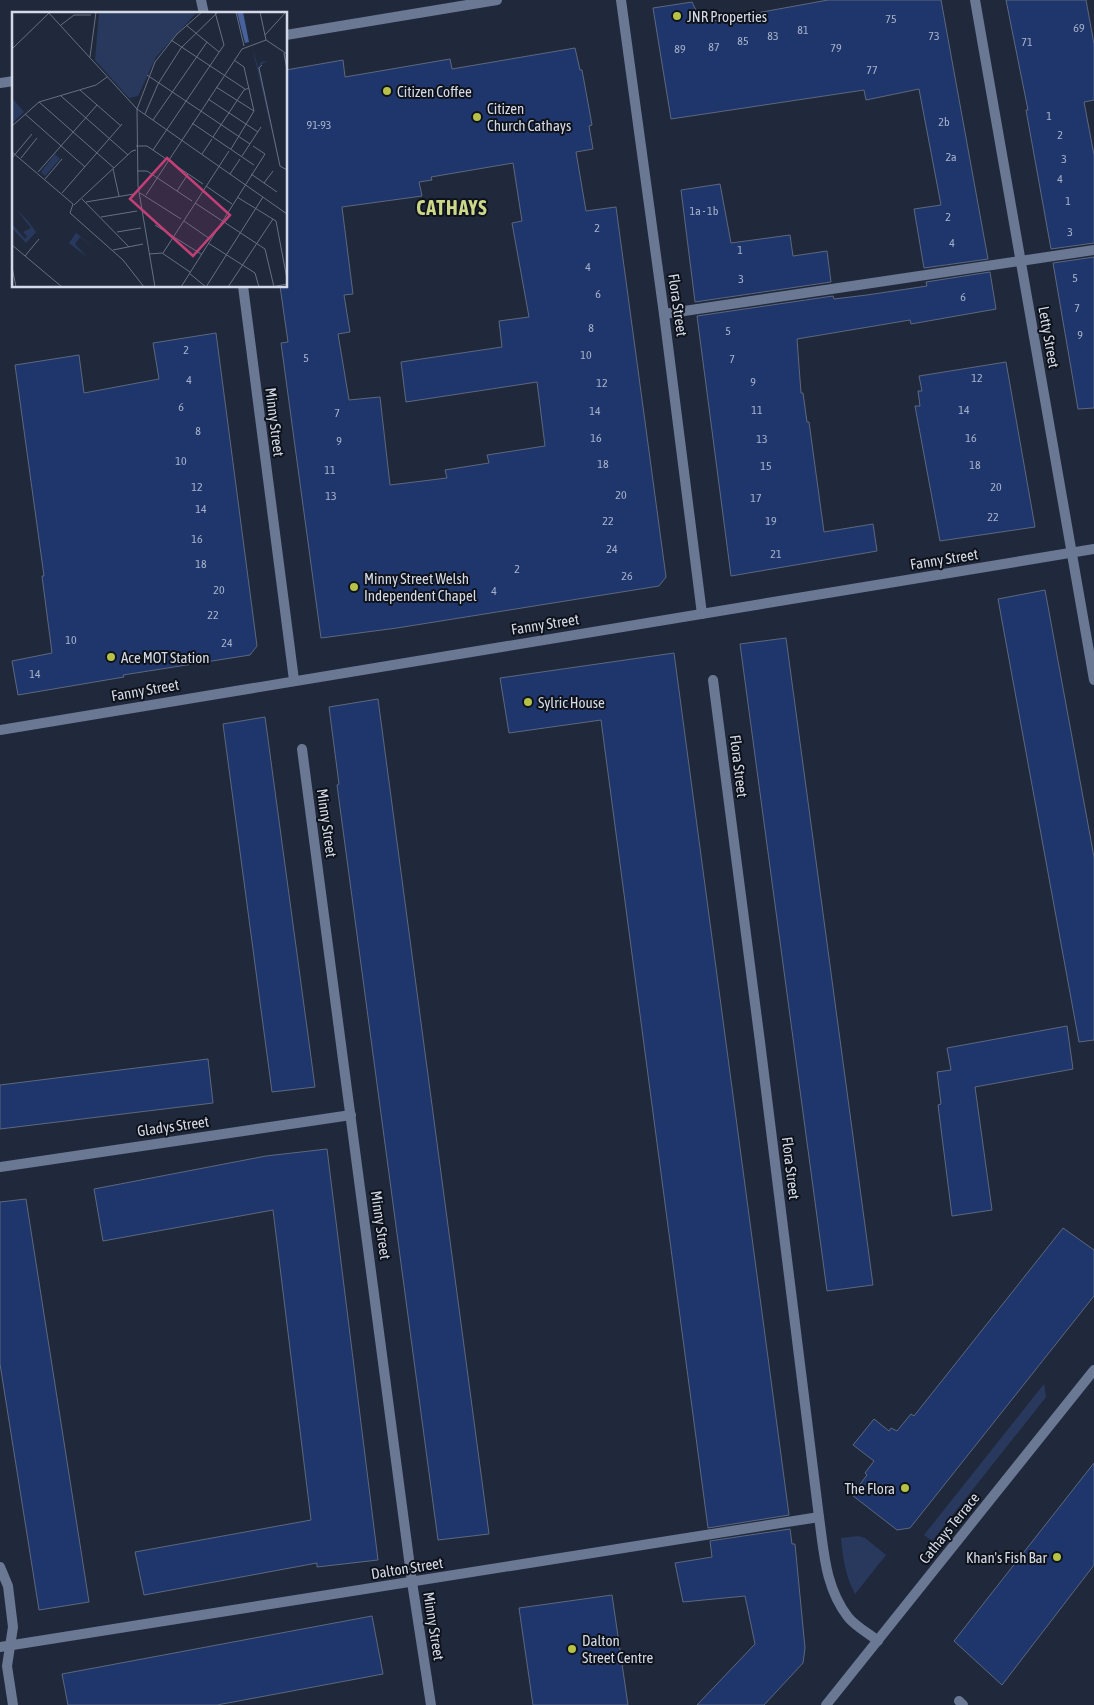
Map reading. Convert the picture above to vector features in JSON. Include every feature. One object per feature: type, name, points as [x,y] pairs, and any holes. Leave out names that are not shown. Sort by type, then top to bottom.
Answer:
[{"type":"street","points":[[288,35],[497,0]]},
{"type":"street","name":"Flora Street","points":[[621,0],[664,314],[702,614]]},
{"type":"street","name":"Letty Street","points":[[974,0],[1094,680]]},
{"type":"street","points":[[664,314],[1094,250]]},
{"type":"street","name":"Minny Street","points":[[243,288],[294,680]]},
{"type":"street","name":"Fanny Street","points":[[0,730],[1094,549]]},
{"type":"street","name":"Flora Street","points":[[713,680],[828,1579],[848,1618],[878,1641]]},
{"type":"street","name":"Minny Street","points":[[302,749],[412,1582],[431,1705]]},
{"type":"street","name":"Gladys Street","points":[[0,1167],[351,1114]]},
{"type":"street","name":"Cathays Terrace","points":[[826,1705],[1094,1370]]},
{"type":"street","name":"Dalton Street","points":[[5,1647],[819,1517]]},
{"type":"street","points":[[0,1567],[8,1586],[14,1627],[5,1647],[14,1705]]},
{"type":"shaded area","points":[[1044,1384],[1046,1397],[932,1541],[924,1535]]},
{"type":"shaded area","points":[[858,1536],[865,1538],[886,1555],[855,1594],[847,1573],[841,1538]]},
{"type":"building","points":[[828,0],[941,0],[988,259],[924,268],[914,209],[941,205],[919,89],[866,100],[864,90],[671,119],[653,8],[692,2],[702,23]]},
{"type":"building","points":[[1006,0],[1086,0],[1094,44],[1094,100],[1084,102],[1094,155],[1094,243],[1051,249],[1026,110],[1028,110]]},
{"type":"building","points":[[575,48],[580,70],[582,70],[592,125],[589,126],[593,149],[576,152],[586,211],[616,207],[666,577],[659,586],[397,628],[321,638],[281,343],[288,342],[280,288],[288,288],[288,70],[343,60],[345,77],[450,59],[452,69]],"holes":[[[513,163],[522,221],[512,223],[529,317],[499,321],[502,347],[401,362],[406,402],[537,382],[545,446],[487,455],[489,463],[445,470],[447,478],[390,485],[380,397],[349,400],[338,334],[350,332],[344,295],[353,294],[342,207],[422,196],[419,182],[432,180],[431,177]]]},
{"type":"building","points":[[720,184],[731,243],[790,235],[793,256],[827,251],[831,282],[695,302],[681,190]]},
{"type":"building","points":[[1094,257],[1094,408],[1078,409],[1053,263]]},
{"type":"building","points":[[990,272],[996,309],[911,324],[910,320],[797,339],[801,393],[803,393],[807,422],[809,422],[824,532],[873,524],[877,551],[731,576],[697,316],[833,296],[834,299],[927,286],[926,282]]},
{"type":"building","points":[[216,333],[257,646],[250,655],[123,675],[124,677],[18,695],[12,661],[52,653],[42,576],[44,576],[15,365],[79,355],[84,393],[159,379],[153,343]]},
{"type":"building","points":[[1006,362],[1035,527],[940,541],[915,406],[920,406],[918,391],[922,391],[919,376]]},
{"type":"building","points":[[1045,590],[1094,857],[1094,1040],[1079,1042],[998,599]]},
{"type":"building","points":[[786,638],[873,1285],[827,1291],[740,644]]},
{"type":"building","points":[[674,653],[789,1515],[708,1528],[601,720],[509,733],[500,678]]},
{"type":"building","points":[[378,699],[489,1534],[438,1540],[337,785],[339,784],[329,707]]},
{"type":"building","points":[[265,717],[315,1087],[272,1092],[223,724]]},
{"type":"building","points":[[1067,1026],[1073,1069],[975,1087],[992,1210],[952,1216],[938,1105],[941,1104],[937,1072],[951,1070],[947,1048]]},
{"type":"building","points":[[208,1059],[213,1103],[0,1129],[0,1085]]},
{"type":"building","points":[[327,1149],[378,1560],[317,1567],[317,1563],[144,1595],[135,1552],[311,1520],[273,1210],[103,1241],[94,1189],[266,1156]]},
{"type":"building","points":[[26,1199],[89,1602],[39,1610],[0,1364],[0,1202]]},
{"type":"building","points":[[1063,1228],[1094,1250],[1094,1296],[910,1528],[897,1530],[852,1495],[867,1475],[865,1473],[874,1461],[853,1445],[874,1419],[889,1431],[891,1428],[897,1431],[911,1414],[914,1416]]},
{"type":"building","points":[[1094,1463],[1094,1565],[1002,1685],[954,1641]]},
{"type":"building","points":[[790,1529],[792,1544],[795,1544],[805,1648],[803,1663],[764,1705],[697,1705],[755,1644],[745,1596],[683,1602],[675,1563],[712,1557],[710,1541]]},
{"type":"building","name":"Dalton Street Centre","points":[[612,1595],[628,1705],[533,1705],[519,1608]]},
{"type":"building","points":[[372,1616],[383,1674],[217,1705],[68,1705],[62,1674]]},
{"type":"place","name":"JNR Properties","points":[[677,16]]},
{"type":"place","name":"Citizen Coffee","points":[[387,91]]},
{"type":"place","name":"Citizen Church Cathays","points":[[477,117]]},
{"type":"place","name":"Minny Street Welsh Independent Chapel","points":[[354,587]]},
{"type":"place","name":"Ace MOT Station","points":[[111,657]]},
{"type":"place","name":"Sylric House","points":[[528,702]]},
{"type":"place","name":"The Flora","points":[[905,1488]]},
{"type":"place","name":"Khan's Fish Bar","points":[[1057,1557]]},
{"type":"place","name":"Dalton Street Centre","points":[[572,1649]]},
{"type":"district","name":"CATHAYS","points":[[452,207]]}]
